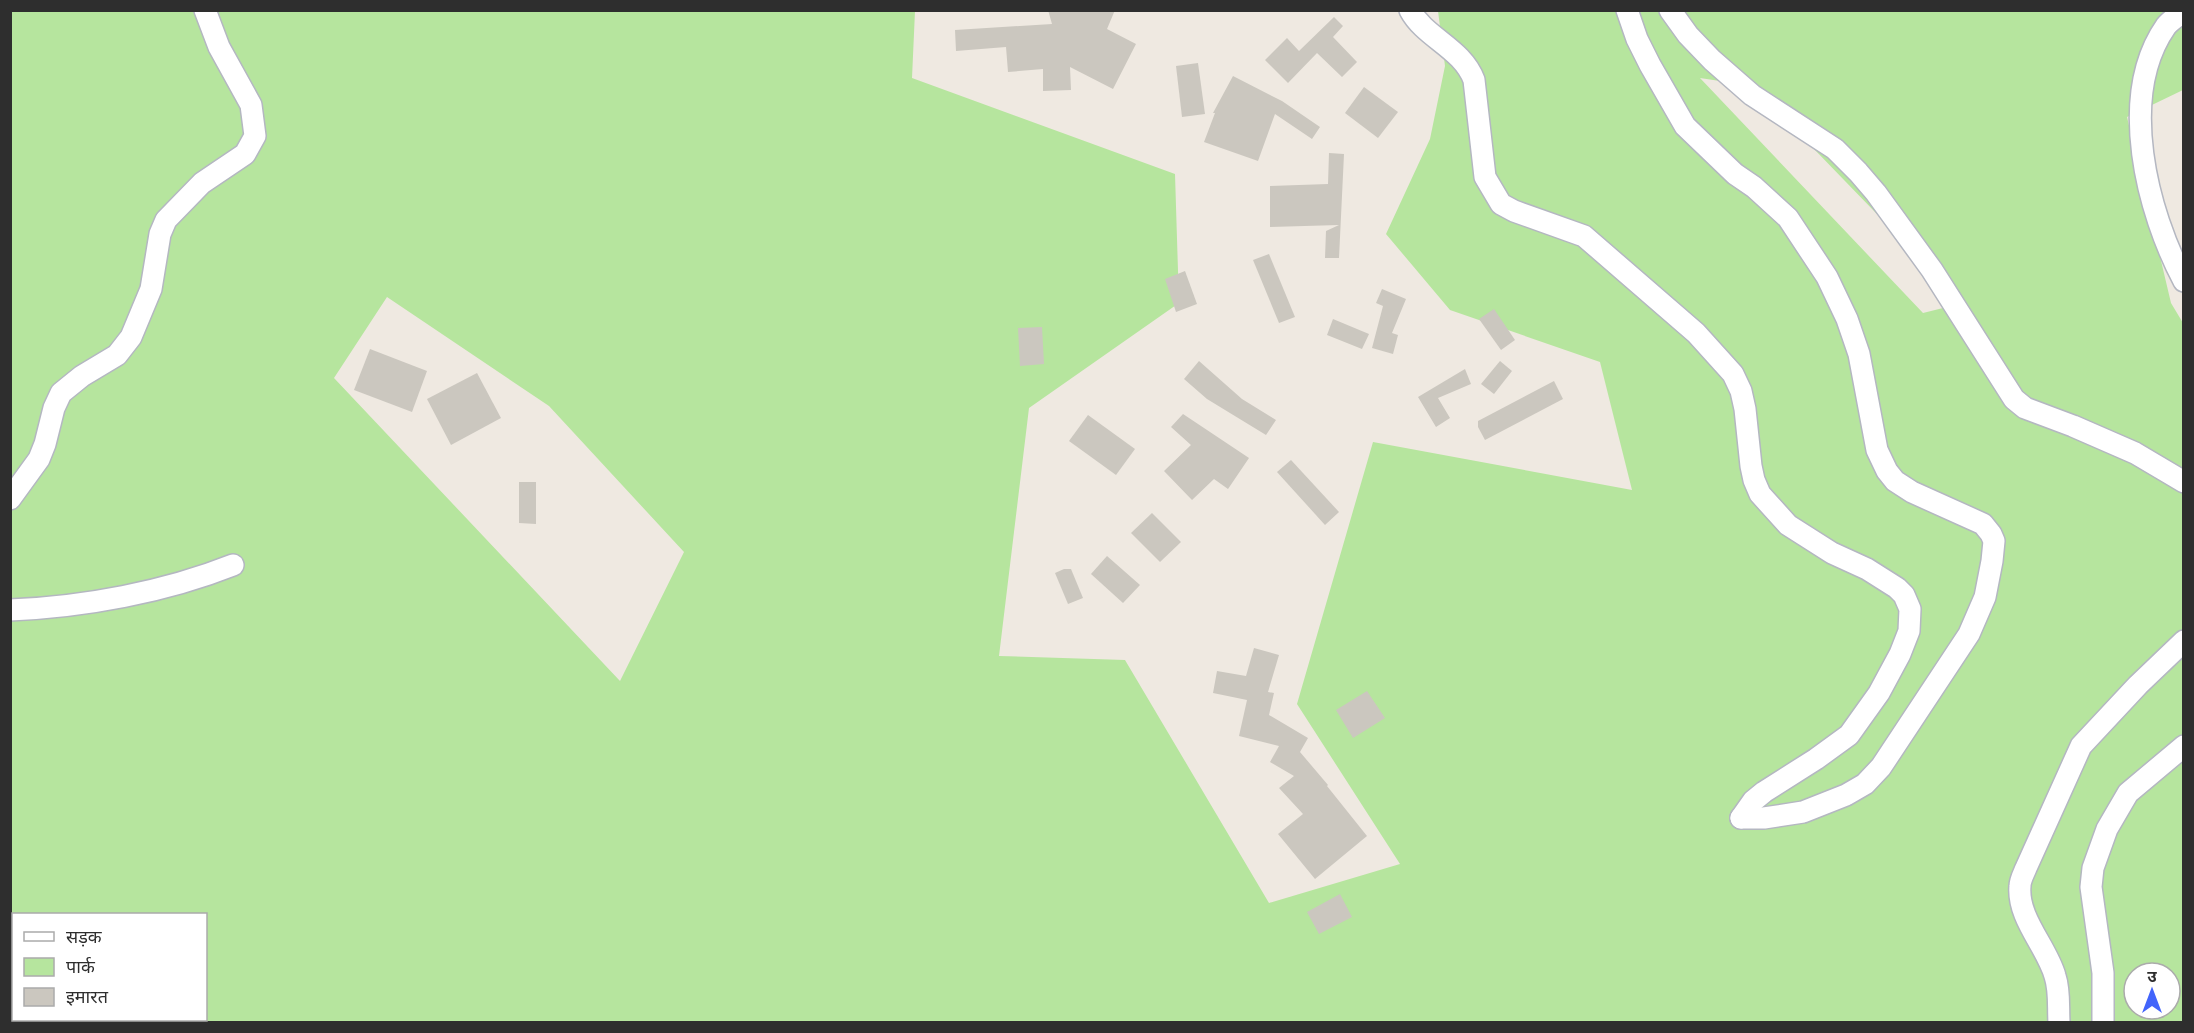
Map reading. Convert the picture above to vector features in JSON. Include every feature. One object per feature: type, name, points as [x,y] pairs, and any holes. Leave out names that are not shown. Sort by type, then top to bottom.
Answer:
[{"type":"street","points":[[10,499],[39,459],[54,408],[61,393],[72,382],[117,356],[131,337],[151,289],[160,234],[166,220],[202,183],[245,154],[255,136],[251,105],[219,47],[205,10]]},
{"type":"street","points":[[1410,10],[1470,69],[1474,80],[1485,177],[1501,204],[1514,211],[1584,236],[1696,333],[1733,374],[1741,392],[1751,466],[1760,494],[1788,525],[1832,553],[1867,569],[1904,595],[1910,609],[1909,631],[1900,654],[1866,713],[1849,735],[1764,792],[1753,801],[1741,818],[1764,818],[1803,812],[1865,784],[1881,767],[1970,634],[1985,597],[1994,541],[1983,524],[1912,492],[1895,481],[1887,471],[1877,450],[1859,354],[1847,319],[1827,277],[1788,218],[1754,187],[1735,174],[1685,126],[1650,65],[1637,39],[1627,10]]},
{"type":"street","points":[[1670,10],[1688,35],[1712,60],[1752,94],[1835,149],[1858,172],[1932,270],[2014,399],[2025,408],[2135,453],[2184,483]]},
{"type":"street","points":[[2184,11],[2167,25],[2154,50],[2143,91],[2140,122],[2142,156],[2151,195],[2177,268],[2184,281]]},
{"type":"street","points":[[10,610],[44,609],[111,598],[201,578],[233,565]]},
{"type":"street","points":[[2059,1023],[2055,976],[2035,938],[2021,900],[2020,885],[2081,746],[2138,685],[2184,641]]},
{"type":"street","points":[[2103,1023],[2103,973],[2091,887],[2095,859],[2107,829],[2128,793],[2184,746]]},
{"type":"green space","points":[[10,11],[915,11],[912,78],[1175,174],[1179,303],[1029,408],[999,656],[1125,660],[1269,903],[1400,864],[1297,704],[1373,442],[1632,490],[1600,362],[1450,310],[1386,234],[1430,139],[1445,66],[1438,11],[2183,11],[2183,90],[2127,117],[2171,303],[2183,323],[2183,1022],[11,1022]],"holes":[[[1700,78],[1753,86],[1963,303],[1923,313]],[[387,297],[549,406],[684,552],[620,681],[334,378]]]},
{"type":"building","points":[[1048,10],[1115,10],[1107,29],[1136,44],[1113,89],[1070,67],[1071,90],[1043,91],[1043,69],[1008,72],[1006,47],[956,51],[955,30],[1052,24]]},
{"type":"building","points":[[1334,17],[1343,26],[1333,37],[1357,62],[1342,77],[1317,53],[1288,83],[1265,60],[1287,38],[1299,51]]},
{"type":"building","points":[[1198,63],[1205,114],[1182,117],[1176,66]]},
{"type":"building","points":[[1233,76],[1282,101],[1320,127],[1312,139],[1275,114],[1258,161],[1204,142],[1215,113],[1213,113]]},
{"type":"building","points":[[1364,87],[1398,112],[1378,138],[1345,113]]},
{"type":"building","points":[[1329,153],[1344,154],[1339,258],[1325,258],[1326,231],[1339,225],[1270,227],[1270,186],[1328,184]]},
{"type":"building","points":[[1269,254],[1295,317],[1279,323],[1253,260]]},
{"type":"building","points":[[1185,271],[1197,304],[1176,312],[1165,279]]},
{"type":"building","points":[[1382,289],[1406,299],[1392,333],[1398,335],[1393,354],[1372,348],[1383,306],[1376,303]]},
{"type":"building","points":[[1494,309],[1515,340],[1501,350],[1479,319]]},
{"type":"building","points":[[1333,319],[1369,334],[1362,349],[1327,335]]},
{"type":"building","points":[[1042,327],[1044,364],[1020,366],[1018,328]]},
{"type":"building","points":[[370,349],[427,371],[412,412],[354,390]]},
{"type":"building","points":[[1199,361],[1242,399],[1276,420],[1266,435],[1207,399],[1184,379]]},
{"type":"building","points":[[1500,361],[1512,371],[1494,394],[1481,384]]},
{"type":"building","points":[[1465,369],[1471,384],[1438,398],[1450,418],[1436,427],[1418,397]]},
{"type":"building","points":[[477,373],[501,418],[451,445],[427,399]]},
{"type":"building","points":[[1554,381],[1563,399],[1485,440],[1478,427],[1478,421]]},
{"type":"building","points":[[1183,414],[1249,458],[1228,489],[1214,479],[1192,500],[1164,471],[1191,445],[1171,427]]},
{"type":"building","points":[[1088,415],[1135,449],[1116,475],[1069,441]]},
{"type":"building","points":[[1291,460],[1339,512],[1325,525],[1277,472]]},
{"type":"building","points":[[519,482],[536,482],[536,524],[519,523]]},
{"type":"building","points":[[1152,513],[1181,542],[1160,562],[1131,533]]},
{"type":"building","points":[[1107,556],[1140,585],[1123,603],[1091,574]]},
{"type":"building","points":[[1071,569],[1083,598],[1068,604],[1055,573]]},
{"type":"building","points":[[1254,648],[1279,655],[1268,692],[1274,693],[1269,715],[1308,738],[1300,752],[1367,836],[1315,879],[1278,834],[1303,814],[1279,788],[1294,776],[1270,762],[1279,746],[1239,736],[1247,700],[1213,693],[1217,671],[1246,676]]},
{"type":"building","points":[[1367,691],[1385,718],[1353,738],[1336,710]]},
{"type":"building","points":[[1340,894],[1352,917],[1319,934],[1307,912]]}]
